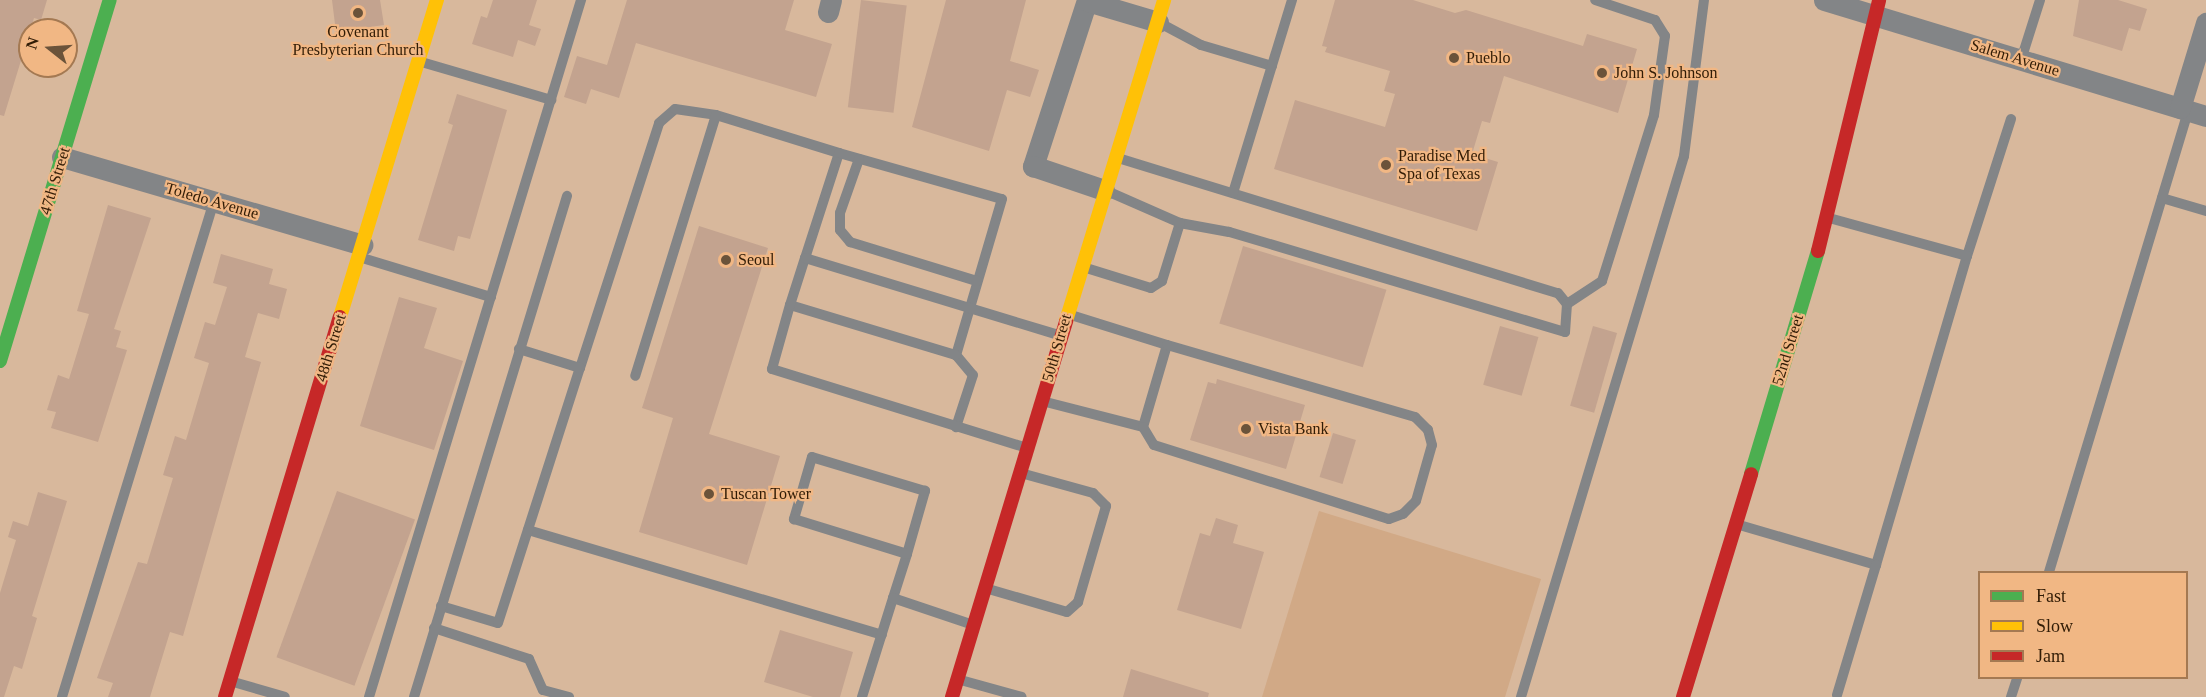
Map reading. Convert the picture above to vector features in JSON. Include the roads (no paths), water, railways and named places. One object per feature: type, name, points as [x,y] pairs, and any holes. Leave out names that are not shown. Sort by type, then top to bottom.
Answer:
[{"type":"street","name":"47th Street","points":[[0,361],[110,0]]},
{"type":"street","name":"48th Street","points":[[225,697],[437,0]]},
{"type":"street","name":"50th Street","points":[[952,697],[1062,336],[1066,314],[1083,267],[1104,190],[1164,0]]},
{"type":"street","name":"Salem Avenue","points":[[1824,0],[1876,8],[2021,60],[2192,112]]},
{"type":"street","points":[[1104,190],[1033,166],[1087,1],[1158,22]]},
{"type":"street","name":"52nd Street","points":[[1683,697],[1828,218],[1876,8]]},
{"type":"street","points":[[2192,112],[2206,23]]},
{"type":"street","name":"Toledo Avenue","points":[[62,157],[214,201],[361,251]]},
{"type":"lane","points":[[369,697],[581,0]]},
{"type":"lane","points":[[1233,193],[1292,0]]},
{"type":"lane","points":[[1567,304],[1602,281],[1654,115],[1665,36],[1654,20],[1596,0]]},
{"type":"lane","points":[[1521,697],[1684,156],[1704,0]]},
{"type":"lane","points":[[2021,60],[2040,0]]},
{"type":"lane","points":[[1158,22],[1201,45],[1272,66]]},
{"type":"lane","points":[[418,61],[551,100]]},
{"type":"lane","points":[[441,606],[498,623],[659,123],[675,109],[716,114],[838,153],[1002,199],[956,354]]},
{"type":"lane","points":[[2050,571],[2162,198],[2192,112]]},
{"type":"lane","points":[[635,376],[716,114]]},
{"type":"lane","points":[[1837,695],[1967,256],[2011,119]]},
{"type":"lane","points":[[838,153],[772,369],[1028,448]]},
{"type":"lane","points":[[1104,190],[1180,223],[1229,232],[1565,332],[1567,304],[1558,293],[1116,157]]},
{"type":"lane","points":[[859,159],[840,213],[840,230],[850,242],[977,281]]},
{"type":"lane","points":[[414,697],[567,196]]},
{"type":"lane","points":[[2162,198],[2206,211]]},
{"type":"lane","points":[[62,697],[214,201]]},
{"type":"lane","points":[[1828,218],[1967,256]]},
{"type":"lane","points":[[1083,267],[1151,288],[1162,281],[1180,223]]},
{"type":"lane","points":[[361,251],[491,297]]},
{"type":"lane","points":[[805,258],[1062,336]]},
{"type":"lane","points":[[790,305],[956,354],[973,375],[956,427]]},
{"type":"lane","points":[[1042,401],[1143,427],[1154,445],[1389,519],[1403,514],[1416,501],[1432,445],[1428,430],[1415,417],[1066,314]]},
{"type":"lane","points":[[1143,427],[1167,345]]},
{"type":"lane","points":[[519,349],[580,368]]},
{"type":"lane","points":[[862,697],[926,491],[812,457],[794,519],[906,554]]},
{"type":"lane","points":[[985,588],[1067,612],[1078,602],[1106,506],[1093,493],[1020,472]]},
{"type":"lane","points":[[1736,524],[1876,565]]},
{"type":"lane","points":[[528,530],[882,635]]},
{"type":"lane","points":[[893,598],[974,625]]},
{"type":"lane","points":[[434,628],[530,658],[543,690],[569,697]]},
{"type":"lane","points":[[957,679],[1022,697]]},
{"type":"lane","points":[[2011,697],[2017,679]]},
{"type":"lane","points":[[229,681],[285,697]]},
{"type":"place","name":"Covenant Presbyterian Church","points":[[358,13]]},
{"type":"place","name":"Pueblo","points":[[1454,58]]},
{"type":"place","name":"John S. Johnson","points":[[1602,73]]},
{"type":"place","name":"Paradise Med Spa of Texas","points":[[1386,165]]},
{"type":"place","name":"Seoul","points":[[726,260]]},
{"type":"place","name":"Vista Bank","points":[[1246,429]]},
{"type":"place","name":"Tuscan Tower","points":[[709,494]]}]
